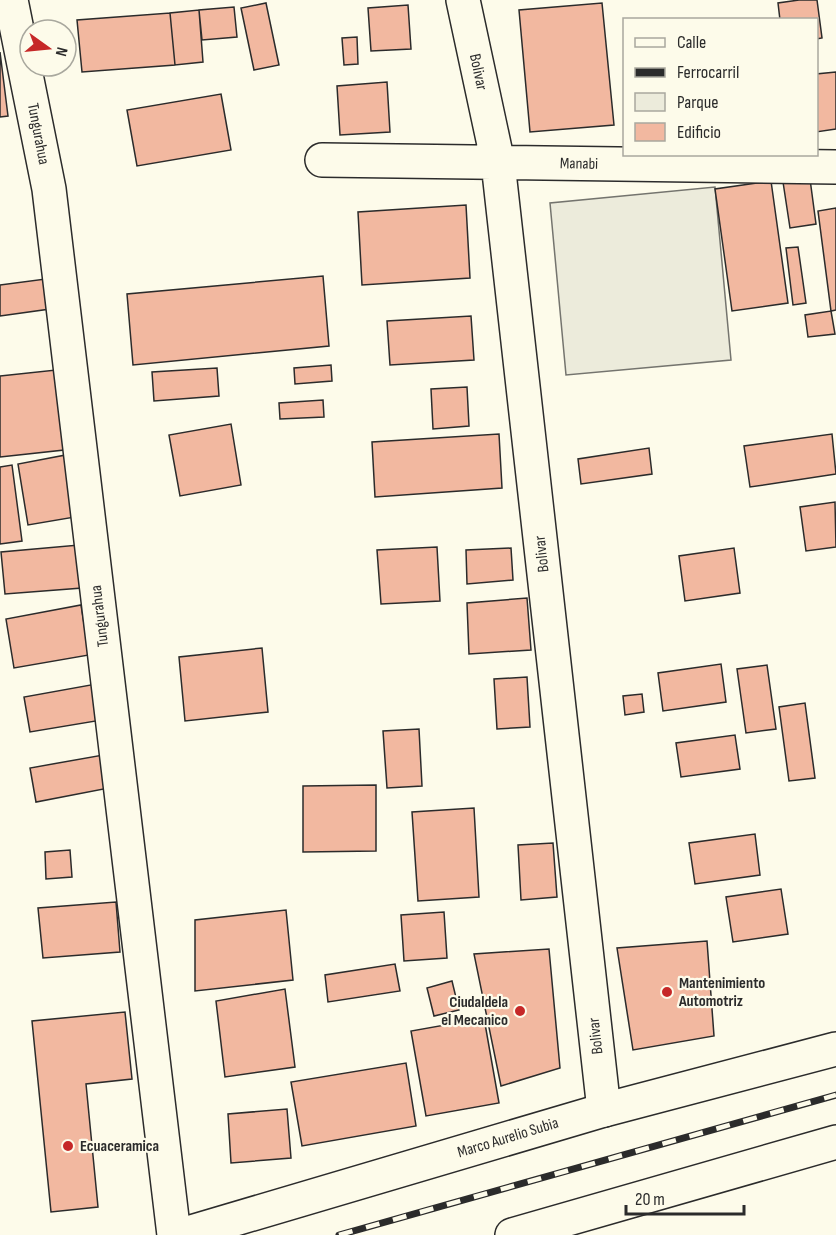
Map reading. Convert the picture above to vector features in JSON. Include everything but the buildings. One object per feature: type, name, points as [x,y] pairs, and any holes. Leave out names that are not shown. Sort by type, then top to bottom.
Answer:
[{"type":"street","name":"Tungurahua","points":[[11,0],[49,189],[174,1235]]},
{"type":"street","name":"Bolivar","points":[[463,0],[498,163],[604,1110]]},
{"type":"street","name":"Manabi","points":[[322,160],[836,167]]},
{"type":"street","name":"Marco Aurelio Subia","points":[[181,1235],[604,1110],[836,1049]]},
{"type":"street","points":[[512,1235],[836,1142]]},
{"type":"green space","points":[[715,187],[731,360],[566,375],[550,203]]},
{"type":"railway","points":[[339,1235],[836,1095]]},
{"type":"place","name":"Mantenimiento Automotriz","points":[[667,992]]},
{"type":"place","name":"Ciudaldela el Mecanico","points":[[520,1011]]},
{"type":"place","name":"Ecuaceramica","points":[[68,1146]]}]
